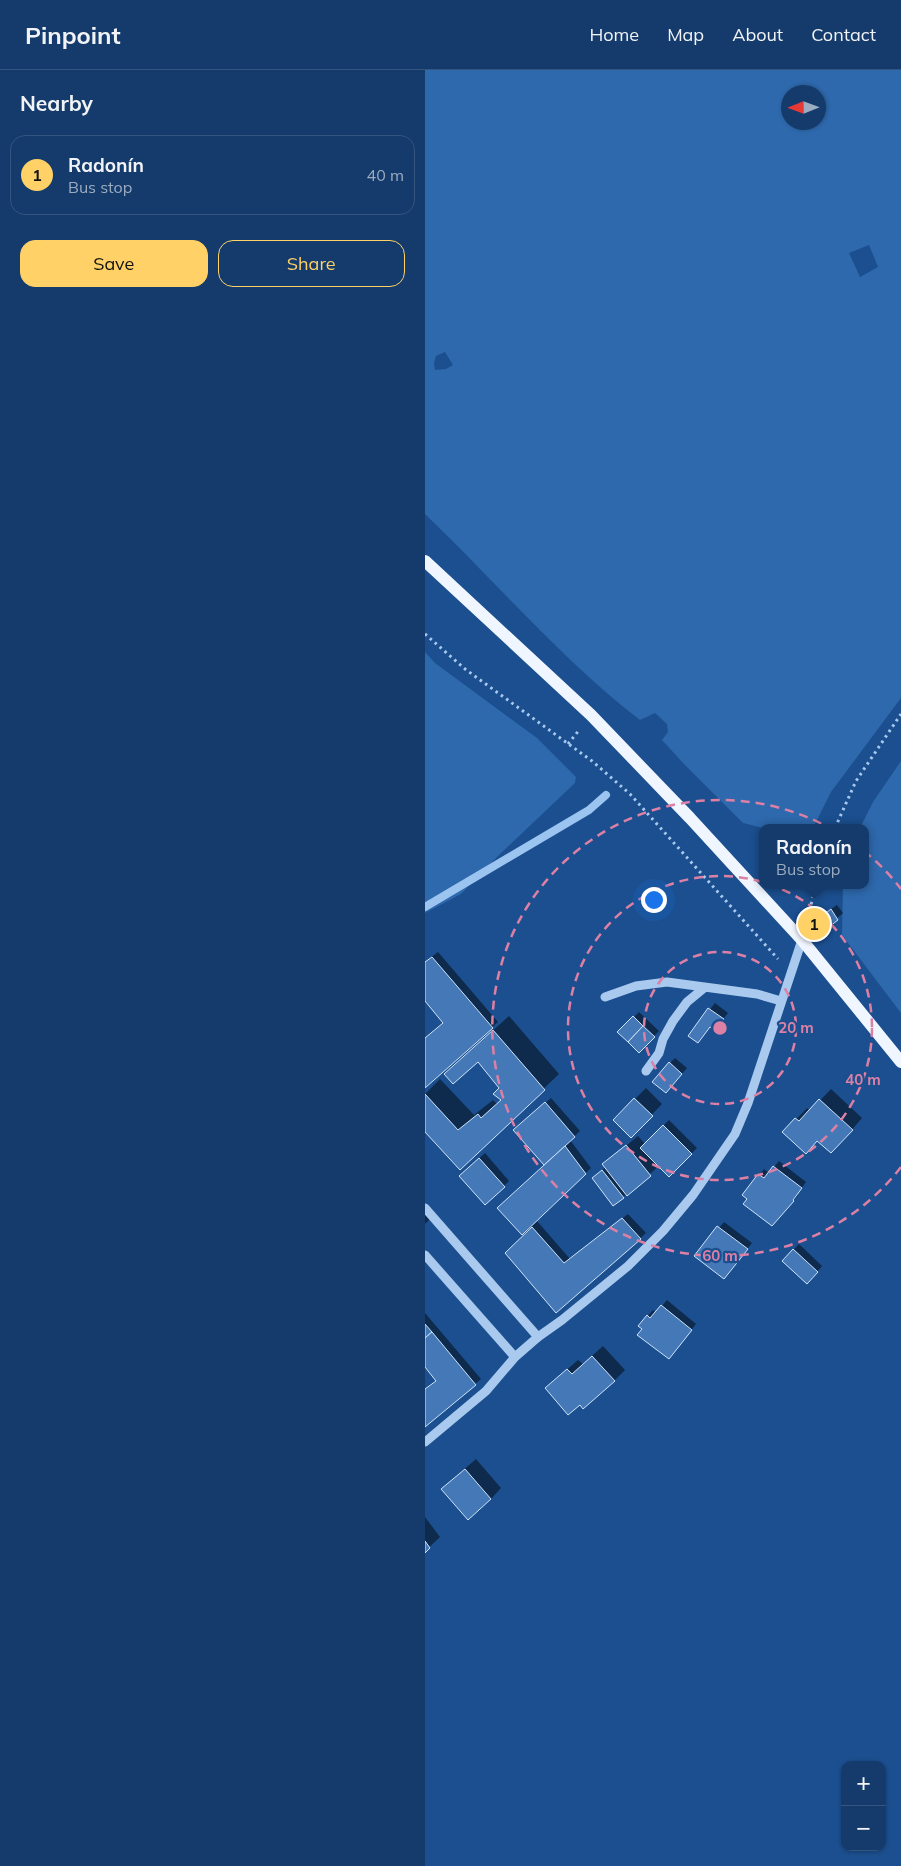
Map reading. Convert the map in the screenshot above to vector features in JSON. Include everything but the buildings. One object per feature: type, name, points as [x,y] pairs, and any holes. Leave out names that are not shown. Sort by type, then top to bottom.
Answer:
[{"type":"main road","points":[[425,561],[591,715],[802,940],[901,1062]]},
{"type":"street","points":[[425,1442],[486,1391],[515,1358],[538,1337],[563,1320],[628,1266],[663,1231],[698,1188],[735,1134],[748,1102],[802,940]]},
{"type":"street","points":[[605,997],[636,986],[667,982],[757,994],[781,1001]]},
{"type":"street","points":[[646,1070],[659,1053],[663,1039],[673,1021],[687,1002],[704,988]]},
{"type":"street","points":[[425,1208],[538,1337]]},
{"type":"street","points":[[425,1254],[515,1358]]},
{"type":"path","points":[[425,634],[465,669],[592,761],[630,794],[790,972]]},
{"type":"path","points":[[837,824],[856,781],[901,714]]},
{"type":"path","points":[[802,940],[815,889]]},
{"type":"shaded area","points":[[425,70],[901,70],[901,698],[831,792],[815,824],[759,824],[759,827],[743,823],[662,740],[668,732],[667,724],[655,713],[640,720],[583,672],[425,514]],"holes":[[[869,245],[878,267],[860,277],[849,253]],[[445,352],[453,365],[446,369],[435,370],[436,356]]]},
{"type":"shaded area","points":[[425,652],[435,663],[537,738],[576,777],[575,783],[461,894],[425,913]]},
{"type":"shaded area","points":[[901,761],[901,1013],[842,935],[843,889],[869,889],[869,824],[862,824],[873,802]]},
{"type":"waterway","points":[[425,907],[589,810],[606,795]]},
{"type":"place","name":"Radonín","points":[[814,924]]}]
